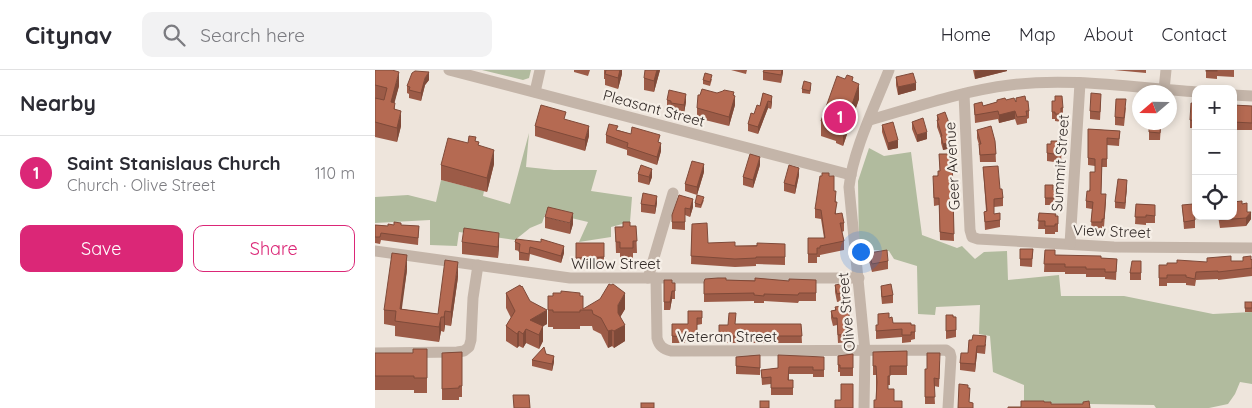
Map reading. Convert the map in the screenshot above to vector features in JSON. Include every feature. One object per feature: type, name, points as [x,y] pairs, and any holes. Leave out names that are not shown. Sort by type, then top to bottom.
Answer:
[{"type":"street","name":"Pleasant Street","points":[[449,70],[851,175]]},
{"type":"street","points":[[535,92],[540,70]]},
{"type":"street","name":"Olive Street","points":[[864,408],[865,351],[850,201],[851,175],[889,70]]},
{"type":"street","points":[[1164,85],[1166,70]]},
{"type":"street","points":[[870,120],[964,94],[1018,84],[1055,82],[1132,87]]},
{"type":"street","name":"Summit Street","points":[[1070,244],[1081,83]]},
{"type":"street","points":[[1177,91],[1192,92]]},
{"type":"street","name":"Geer Avenue","points":[[964,94],[970,230],[972,237]]},
{"type":"street","points":[[1237,95],[1252,96]]},
{"type":"street","points":[[652,278],[673,193]]},
{"type":"street","name":"View Street","points":[[972,237],[978,239],[1139,248],[1252,248]]},
{"type":"street","name":"Willow Street","points":[[375,251],[570,278],[859,278]]},
{"type":"street","points":[[375,353],[464,351],[469,346],[471,340],[473,298],[478,265]]},
{"type":"street","name":"Veteran Street","points":[[652,278],[657,338],[659,344],[664,349],[671,351],[865,351]]},
{"type":"street","points":[[865,351],[946,350],[950,353],[951,358],[948,408]]},
{"type":"green space","points":[[482,70],[531,70],[529,78],[523,80]]},
{"type":"green space","points":[[529,133],[526,167],[554,170],[597,170],[591,191],[632,197],[630,222],[611,227],[611,237],[579,242],[588,222],[546,212],[542,223],[530,228],[515,240],[459,232],[457,246],[430,245],[430,220],[375,223],[375,197],[408,195],[436,202],[441,180],[484,191],[483,196],[510,204]]},
{"type":"green space","points":[[869,148],[884,156],[911,152],[922,235],[957,248],[962,246],[975,259],[984,252],[1007,251],[1008,280],[1059,275],[1061,296],[1124,296],[1213,314],[1252,312],[1252,384],[1240,382],[1228,404],[1209,408],[1156,408],[1154,405],[1024,403],[1024,385],[993,372],[990,336],[979,334],[980,305],[936,307],[935,315],[918,314],[917,266],[894,259],[889,251],[859,249],[858,181]]},
{"type":"building","points":[[375,70],[399,72],[391,102],[395,103],[394,109],[401,111],[397,128],[375,122],[375,98],[384,100],[387,88],[375,85]]},
{"type":"building","points":[[606,70],[620,70],[618,78],[605,74]]},
{"type":"building","points":[[645,70],[657,70],[654,81],[644,78]]},
{"type":"building","points":[[764,70],[782,70],[781,75],[763,72]]},
{"type":"building","points":[[415,71],[429,72],[425,78],[421,93],[409,90],[410,87],[407,86],[412,73]]},
{"type":"building","points":[[705,73],[712,75],[710,82],[703,80]]},
{"type":"building","points":[[913,73],[916,83],[898,87],[896,77]]},
{"type":"building","points":[[847,75],[853,77],[852,81],[859,84],[843,131],[821,121],[837,76],[845,79]]},
{"type":"building","points":[[804,81],[811,83],[810,91],[802,89]]},
{"type":"building","points":[[702,89],[717,93],[724,90],[734,92],[733,95],[735,96],[729,117],[697,108],[698,95],[700,95]]},
{"type":"building","points":[[669,90],[686,94],[684,105],[671,103],[671,101],[667,100]]},
{"type":"building","points":[[763,93],[772,96],[771,102],[768,101],[758,127],[748,124],[751,113],[754,114],[757,105],[760,106]]},
{"type":"building","points":[[1091,93],[1101,94],[1100,112],[1090,111]]},
{"type":"building","points":[[1025,96],[1026,101],[1028,101],[1029,111],[1026,111],[1027,116],[1017,117],[1015,111],[999,115],[998,111],[975,115],[974,104],[982,102],[983,106],[1005,98],[1006,100],[1014,98],[1016,102],[1016,98]]},
{"type":"building","points":[[1055,96],[1062,96],[1063,108],[1061,108],[1061,114],[1052,112],[1052,101],[1055,101]]},
{"type":"building","points":[[1116,99],[1126,99],[1124,118],[1115,117]]},
{"type":"building","points":[[1191,103],[1192,120],[1190,120]]},
{"type":"building","points":[[541,105],[566,112],[564,119],[589,126],[585,140],[535,126]]},
{"type":"building","points":[[1237,105],[1252,106],[1252,123],[1237,122]]},
{"type":"building","points":[[945,112],[949,123],[947,124],[951,142],[943,144],[937,115]]},
{"type":"building","points":[[923,118],[927,132],[917,135],[912,122]]},
{"type":"building","points":[[893,122],[898,140],[888,143],[882,125]]},
{"type":"building","points":[[609,124],[618,126],[616,130],[631,134],[632,127],[660,135],[658,142],[661,143],[657,157],[627,147],[628,143],[606,135]]},
{"type":"building","points":[[991,126],[996,154],[980,155],[979,144],[981,144],[977,130]]},
{"type":"building","points":[[1088,129],[1120,131],[1119,139],[1107,138],[1107,159],[1102,159],[1101,194],[1106,194],[1104,219],[1102,219],[1102,222],[1091,222],[1093,202],[1086,201],[1087,191],[1090,191],[1090,172],[1095,172],[1095,159],[1088,158]]},
{"type":"building","points":[[1149,130],[1160,130],[1160,133],[1149,132]]},
{"type":"building","points":[[469,136],[476,137],[475,141],[479,142],[478,145],[494,150],[487,178],[441,165],[448,138],[468,143]]},
{"type":"building","points":[[1051,141],[1059,141],[1059,145],[1062,145],[1061,155],[1047,153],[1047,144],[1051,144]]},
{"type":"building","points":[[750,154],[760,157],[753,180],[743,177]]},
{"type":"building","points":[[939,154],[952,154],[954,234],[940,232],[939,198],[934,198],[933,176],[938,176],[938,171],[940,171]]},
{"type":"building","points":[[692,161],[704,164],[697,187],[685,184]]},
{"type":"building","points":[[641,165],[652,169],[649,177],[638,174]]},
{"type":"building","points":[[789,165],[799,168],[795,186],[784,183]]},
{"type":"building","points":[[998,166],[1000,189],[1002,189],[1003,198],[994,199],[994,214],[1000,213],[1000,220],[985,222],[984,212],[987,211],[983,167]]},
{"type":"building","points":[[822,173],[829,173],[829,176],[834,176],[835,202],[837,202],[835,214],[842,213],[844,223],[840,223],[844,241],[820,246],[820,248],[817,248],[817,254],[808,254],[808,238],[825,238],[821,210],[815,209]]},
{"type":"building","points":[[1118,179],[1127,180],[1125,203],[1115,202]]},
{"type":"building","points":[[1045,185],[1053,185],[1053,190],[1058,190],[1058,198],[1045,198]]},
{"type":"building","points":[[643,193],[657,196],[655,206],[641,204]]},
{"type":"building","points":[[679,195],[693,199],[690,209],[685,208],[685,222],[672,222],[672,215]]},
{"type":"building","points":[[697,195],[704,197],[701,205],[695,203]]},
{"type":"building","points":[[1242,201],[1242,204],[1247,203],[1247,212],[1251,212],[1246,218],[1237,219],[1237,202]]},
{"type":"building","points":[[1136,204],[1155,205],[1155,216],[1135,217]]},
{"type":"building","points":[[1192,204],[1192,220],[1195,220],[1184,222],[1182,205]]},
{"type":"building","points":[[548,207],[573,213],[570,223],[545,217]]},
{"type":"building","points":[[1039,213],[1056,214],[1055,216],[1058,216],[1058,224],[1055,224],[1055,226],[1045,226],[1045,221],[1038,221]]},
{"type":"building","points":[[394,222],[401,223],[401,225],[419,226],[418,238],[381,233],[380,237],[375,237],[375,225],[388,226],[388,224],[394,225]]},
{"type":"building","points":[[623,222],[630,222],[630,226],[636,226],[637,241],[633,241],[633,248],[620,248],[620,242],[616,242],[615,227],[623,227]]},
{"type":"building","points":[[707,223],[708,243],[735,242],[735,246],[757,246],[757,243],[785,244],[785,257],[735,259],[691,256],[692,224]]},
{"type":"building","points":[[464,228],[499,233],[498,247],[462,242]]},
{"type":"building","points":[[516,239],[541,242],[541,239],[564,246],[561,256],[530,247],[529,254],[519,252],[520,244],[515,242]]},
{"type":"building","points":[[576,243],[604,243],[604,257],[576,258]]},
{"type":"building","points":[[1020,249],[1033,249],[1032,259],[1020,259]]},
{"type":"building","points":[[887,250],[888,261],[872,264],[869,253]]},
{"type":"building","points":[[1045,250],[1055,250],[1055,255],[1101,256],[1101,258],[1117,259],[1116,272],[1105,272],[1105,269],[1086,269],[1086,267],[1065,267],[1065,264],[1044,264]]},
{"type":"building","points":[[392,253],[407,255],[400,309],[438,314],[445,260],[458,262],[451,312],[445,311],[444,317],[441,317],[439,327],[395,321],[396,311],[384,310]]},
{"type":"building","points":[[1231,256],[1231,261],[1243,261],[1243,257],[1251,256],[1252,268],[1218,272],[1196,272],[1195,279],[1186,277],[1186,275],[1167,275],[1167,278],[1159,278],[1159,265],[1177,263],[1177,260],[1207,262],[1207,258]]},
{"type":"building","points":[[1132,261],[1141,261],[1141,273],[1130,273]]},
{"type":"building","points":[[718,278],[755,281],[755,278],[789,281],[789,279],[816,280],[816,293],[799,293],[798,295],[764,294],[764,296],[754,295],[754,293],[704,294],[705,279]]},
{"type":"building","points":[[664,280],[672,280],[672,283],[675,283],[675,291],[672,291],[670,302],[664,302]]},
{"type":"building","points":[[846,283],[848,292],[837,294],[835,285]]},
{"type":"building","points":[[609,284],[613,284],[625,293],[618,305],[618,313],[625,325],[614,331],[608,331],[601,318],[593,314],[592,310],[553,312],[553,310],[548,310],[548,296],[553,296],[553,293],[561,293],[561,291],[580,293],[580,296],[583,296],[583,309],[600,299]]},
{"type":"building","points":[[891,284],[893,295],[882,297],[881,286]]},
{"type":"building","points":[[520,285],[530,301],[547,310],[530,320],[543,326],[539,335],[526,329],[523,334],[519,331],[517,334],[506,326],[515,311],[506,293]]},
{"type":"building","points":[[1245,302],[1252,302],[1252,308],[1245,308]]},
{"type":"building","points":[[848,305],[851,334],[838,335],[837,318],[833,318],[831,311],[836,310],[835,307]]},
{"type":"building","points":[[688,311],[702,311],[702,318],[697,318],[697,335],[685,335],[685,337],[672,336],[672,324],[688,324]]},
{"type":"building","points":[[729,313],[736,313],[735,324],[801,324],[802,336],[719,336],[719,325],[728,325]]},
{"type":"building","points":[[889,313],[889,318],[892,317],[893,323],[911,323],[911,325],[915,325],[915,332],[911,332],[911,335],[902,335],[902,329],[876,331],[878,314]]},
{"type":"building","points":[[946,315],[956,317],[956,330],[946,331]]},
{"type":"building","points":[[973,335],[986,336],[985,346],[977,346],[975,364],[960,363],[961,353],[968,353],[969,340],[972,340]]},
{"type":"building","points":[[544,347],[546,354],[554,356],[552,364],[532,360]]},
{"type":"building","points":[[413,349],[427,349],[427,378],[375,376],[375,353],[413,353]]},
{"type":"building","points":[[907,351],[907,366],[890,366],[890,376],[888,376],[888,389],[894,389],[894,401],[902,401],[902,408],[874,408],[877,382],[876,366],[873,366],[873,352]]},
{"type":"building","points":[[462,352],[462,386],[459,386],[459,388],[442,389],[442,353]]},
{"type":"building","points":[[927,353],[940,353],[939,379],[934,378],[935,397],[925,397]]},
{"type":"building","points":[[853,354],[853,368],[840,368],[838,356]]},
{"type":"building","points":[[760,355],[760,368],[736,366],[736,357]]},
{"type":"building","points":[[778,355],[824,357],[824,370],[813,370],[813,367],[789,367],[788,380],[793,380],[793,388],[771,388],[771,377],[762,378],[761,370],[778,368]]},
{"type":"building","points":[[841,384],[853,384],[853,408],[835,408],[835,400],[841,400]]},
{"type":"building","points":[[959,384],[968,385],[968,388],[970,388],[969,402],[973,403],[973,408],[958,408]]},
{"type":"building","points":[[513,395],[529,395],[530,408],[514,408]]},
{"type":"building","points":[[760,401],[769,401],[769,408],[760,408]]},
{"type":"building","points":[[1021,401],[1044,401],[1051,402],[1051,404],[1083,404],[1083,402],[1089,401],[1090,408],[1008,408],[1021,407]]},
{"type":"building","points":[[641,403],[654,403],[654,408],[641,408]]},
{"type":"place","name":"Saint Stanislaus Church","points":[[840,117]]}]
